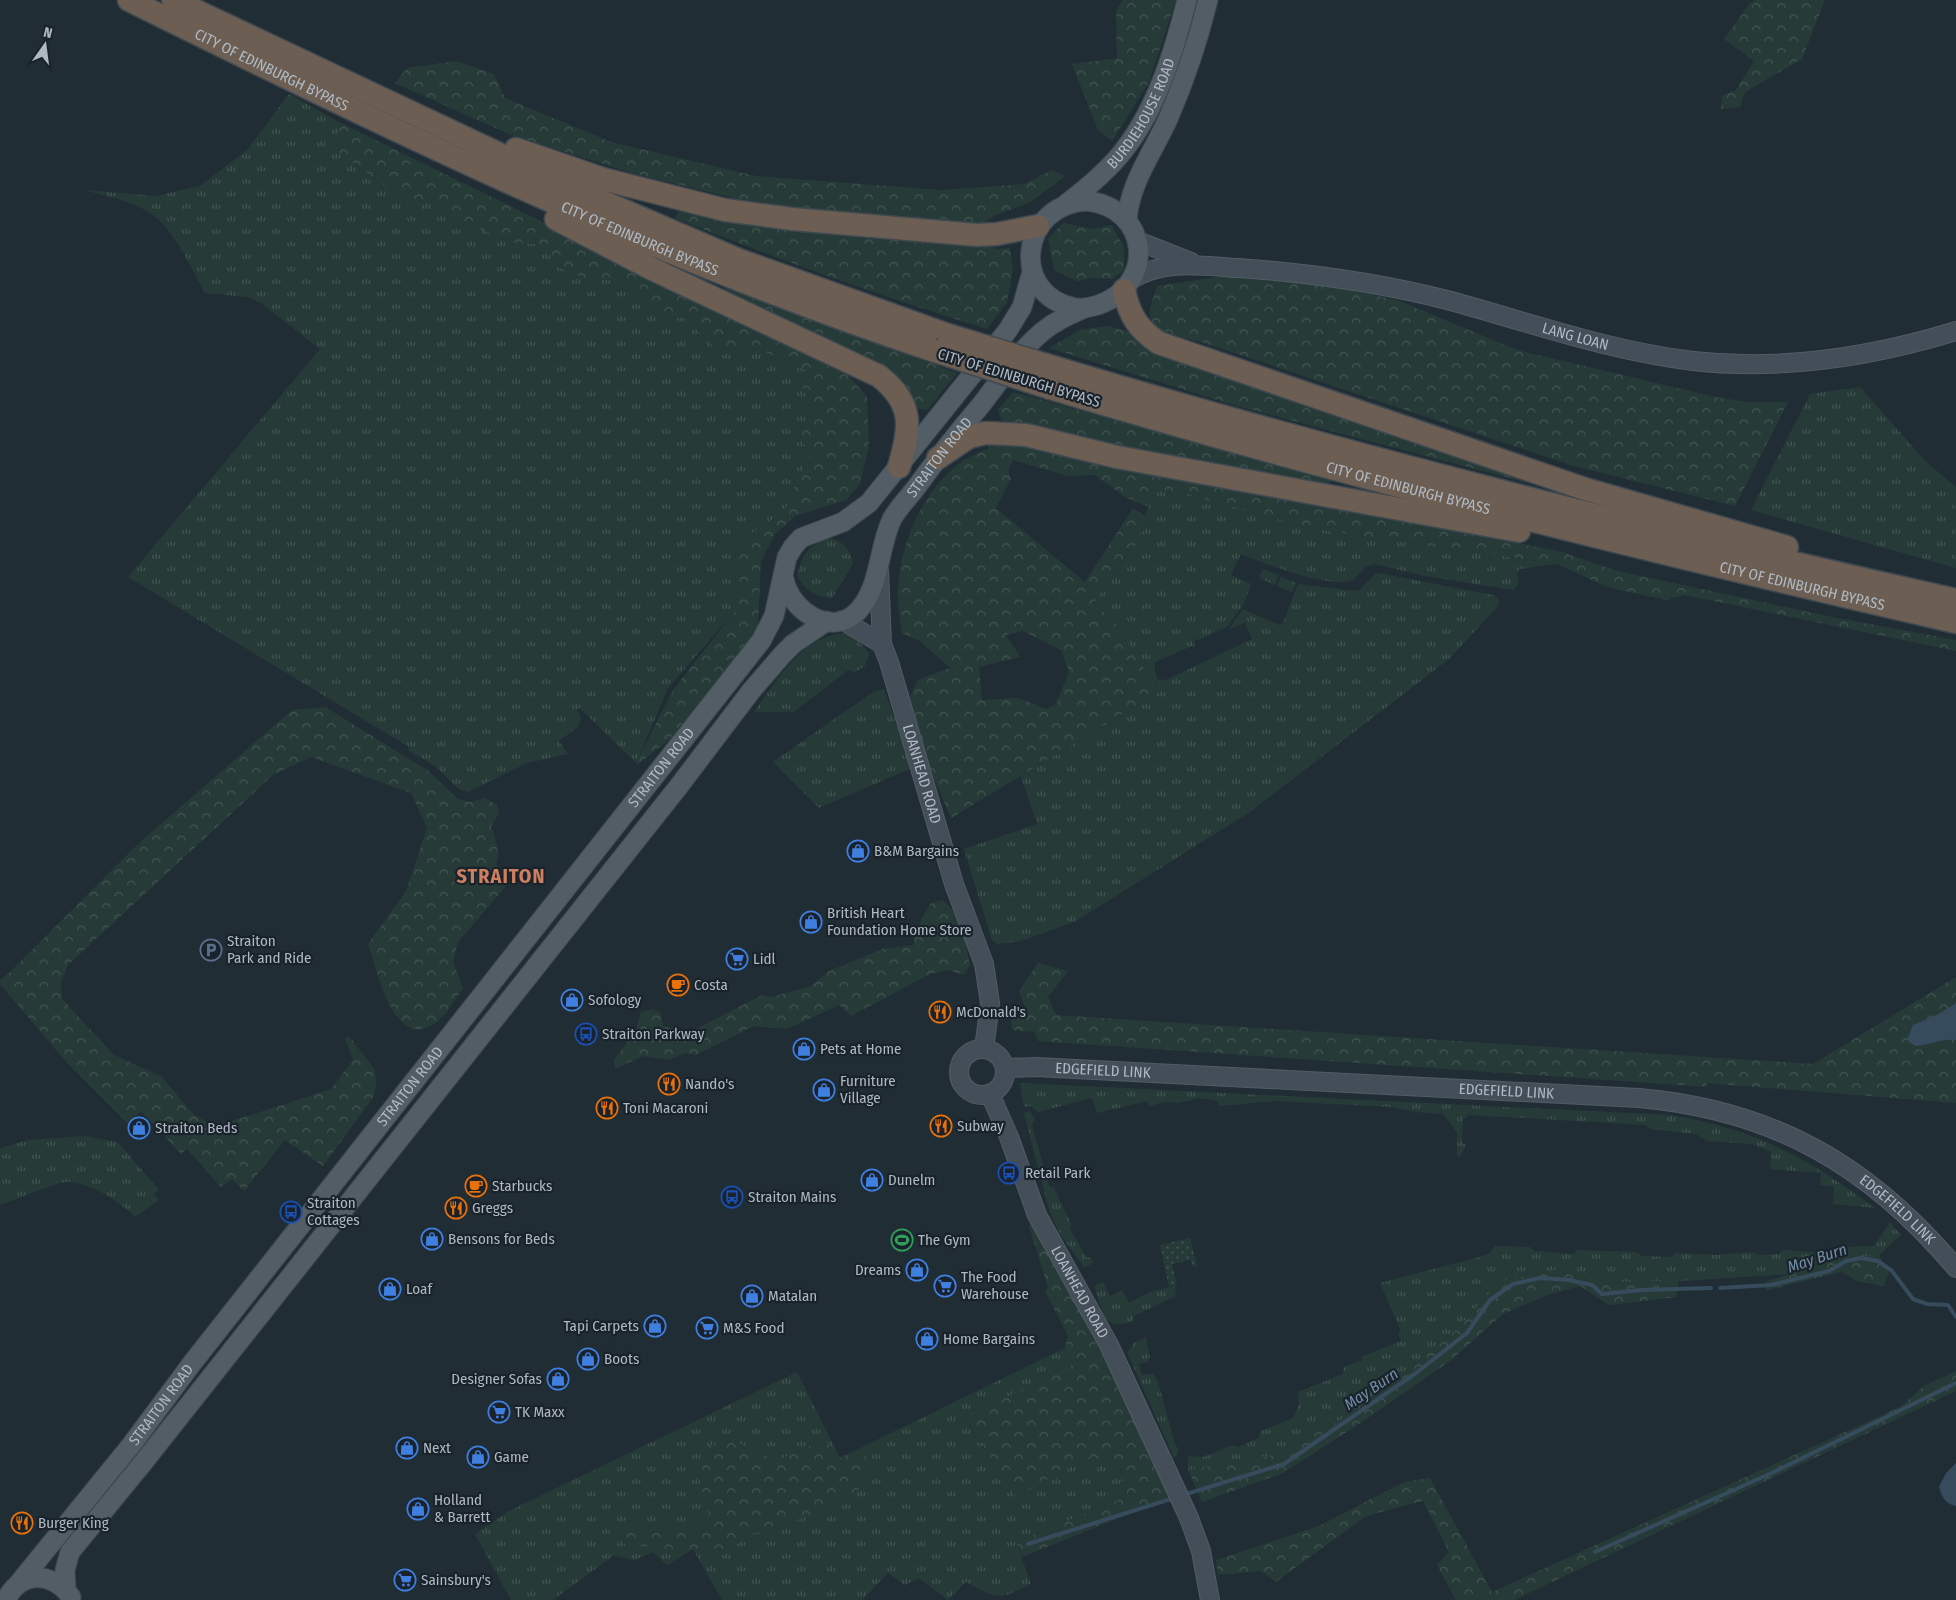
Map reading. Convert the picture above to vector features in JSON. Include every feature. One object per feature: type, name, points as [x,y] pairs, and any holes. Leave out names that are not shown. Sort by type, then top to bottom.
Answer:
[{"type":"highway","name":"CITY OF EDINBURGH BYPASS","points":[[129,0],[508,182],[656,248],[804,306],[932,350],[1056,379],[1660,531],[1956,600]]},
{"type":"highway","name":"CITY OF EDINBURGH BYPASS","points":[[173,0],[489,151],[679,235],[758,267],[948,335],[1056,379],[1334,469],[1663,554],[1956,622]]},
{"type":"highway","points":[[209,40],[650,268],[879,376],[898,395],[908,421],[908,434],[899,467]]},
{"type":"highway","points":[[280,50],[505,144],[603,178],[688,202],[759,215],[977,235],[997,234],[1038,226]]},
{"type":"highway","points":[[1128,285],[1126,304],[1137,325],[1159,343],[1180,351],[1585,489],[1956,594]]},
{"type":"highway","points":[[938,458],[969,437],[985,433],[1026,435],[1117,457],[1363,503],[1663,554]]},
{"type":"main road","name":"BURDIEHOUSE ROAD","points":[[1062,207],[1114,162],[1137,132],[1158,89],[1188,0]]},
{"type":"main road","name":"BURDIEHOUSE ROAD","points":[[1127,221],[1131,193],[1158,140],[1182,85],[1208,0]]},
{"type":"main road","points":[[1081,202],[1094,202],[1108,207],[1127,221],[1135,232],[1138,241],[1138,255],[1128,285],[1104,303],[1085,308],[1076,308],[1052,298],[1036,281],[1032,272],[1032,242],[1038,226],[1052,213],[1062,207],[1081,202]]},
{"type":"main road","name":"STRAITON ROAD","points":[[6,1600],[10,1592],[132,1444],[193,1362],[748,658],[768,629],[778,603],[787,557],[801,538],[843,522],[858,513],[899,467],[1017,316],[1027,293],[1032,272]]},
{"type":"main road","name":"STRAITON ROAD","points":[[69,1595],[65,1570],[68,1558],[80,1539],[142,1464],[679,786],[751,691],[793,644],[858,611],[870,592],[879,570],[882,552],[893,518],[938,458],[1030,343],[1059,319],[1085,308]]},
{"type":"main road","points":[[784,579],[786,592],[798,608],[812,618],[835,621]]},
{"type":"main road","points":[[19,1583],[33,1578],[44,1578],[61,1584],[69,1595]]},
{"type":"street","name":"LANG LOAN","points":[[1138,241],[1197,264]]},
{"type":"street","name":"LANG LOAN","points":[[1128,285],[1153,270],[1197,264],[1297,272],[1390,287],[1612,346],[1694,361],[1761,364],[1838,359],[1884,351],[1956,331]]},
{"type":"street","name":"LOANHEAD ROAD","points":[[879,570],[882,644],[954,884],[984,964],[990,1003],[984,1049]]},
{"type":"street","points":[[835,621],[882,644]]},
{"type":"street","points":[[977,1049],[984,1049],[998,1055],[1006,1068],[1002,1084],[990,1094],[978,1094],[966,1089],[960,1078],[959,1071],[964,1057],[977,1049]]},
{"type":"street","name":"EDGEFIELD LINK","points":[[1006,1068],[1036,1067],[1639,1098],[1712,1108],[1775,1128],[1834,1159],[1906,1215],[1956,1268]]},
{"type":"street","name":"LOANHEAD ROAD","points":[[990,1094],[1009,1137],[1037,1215],[1109,1345],[1175,1487],[1200,1551],[1210,1600]]},
{"type":"green space","points":[[1123,0],[1176,0],[1149,82],[1112,141],[1098,130],[1072,64],[1117,58],[1116,10]]},
{"type":"green space","points":[[1756,0],[1825,0],[1802,59],[1745,92],[1740,107],[1721,109],[1722,96],[1736,90],[1754,61],[1724,39],[1750,3]]},
{"type":"green space","points":[[456,61],[494,74],[505,98],[611,142],[756,176],[941,190],[1025,184],[1051,170],[1065,176],[1029,203],[996,215],[983,223],[846,213],[747,201],[635,174],[511,135],[395,83],[407,68]]},
{"type":"green space","points":[[289,94],[339,122],[337,152],[387,187],[414,201],[437,202],[450,216],[514,243],[546,244],[587,279],[627,281],[644,306],[689,322],[715,348],[761,350],[806,370],[802,387],[813,410],[798,431],[810,456],[796,482],[785,511],[736,544],[735,611],[668,688],[636,763],[580,708],[577,710],[581,718],[579,726],[559,741],[568,754],[527,763],[468,792],[459,789],[435,766],[408,750],[409,747],[128,577],[320,349],[261,303],[247,297],[205,293],[173,236],[152,214],[134,204],[84,190],[155,196],[200,186],[247,150]]},
{"type":"green space","points":[[339,122],[844,370],[867,397],[869,445],[860,484],[846,500],[795,516],[774,535],[761,562],[758,625],[751,639],[669,740],[637,765],[636,763],[673,690],[735,611],[736,544],[785,511],[796,482],[810,456],[798,431],[813,410],[802,387],[806,370],[761,350],[715,348],[689,322],[644,306],[627,281],[587,279],[559,268],[546,244],[514,243],[450,216],[437,202],[414,201],[387,187],[337,152]]},
{"type":"green space","points":[[682,205],[990,245],[997,249],[1010,248],[1013,270],[1007,302],[987,329],[830,277],[675,218]]},
{"type":"green space","points":[[1063,223],[1093,229],[1111,225],[1124,247],[1124,270],[1113,279],[1093,278],[1077,281],[1054,270],[1048,239]]},
{"type":"green space","points":[[1217,277],[1288,277],[1397,300],[1517,350],[1720,398],[1749,402],[1788,402],[1735,506],[1574,466],[1201,342],[1171,335],[1158,328],[1153,322],[1150,316],[1150,309],[1157,286]]},
{"type":"green space","points":[[725,286],[957,373],[927,410],[919,409],[900,382],[721,294]]},
{"type":"green space","points":[[1108,326],[1138,334],[1537,479],[1535,485],[1237,406],[1049,348],[1080,330]]},
{"type":"green space","points":[[1860,387],[1926,462],[1956,487],[1956,568],[1751,510],[1810,394]]},
{"type":"green space","points":[[1013,392],[1332,481],[1328,485],[1157,455],[1002,421],[998,410]]},
{"type":"green space","points":[[990,441],[1026,442],[1562,552],[1617,571],[1832,617],[1956,640],[1956,651],[1684,595],[1666,600],[1607,587],[1557,564],[1309,528],[1180,492],[1150,489],[1150,499],[1128,499],[1095,475],[1068,476],[1013,460],[1008,470],[1011,479],[996,508],[1085,582],[1133,508],[1150,520],[1094,603],[1115,623],[1159,692],[951,818],[930,769],[910,697],[918,680],[950,668],[920,641],[902,633],[898,587],[900,570],[909,535],[925,502],[935,487],[960,463],[988,449]],"holes":[[[1023,631],[1061,650],[1069,672],[1056,704],[1046,709],[1019,698],[982,700],[979,667],[1020,657],[1006,635]]]},
{"type":"green space","points":[[1150,489],[1180,492],[1309,528],[1557,564],[1520,569],[1517,573],[1519,582],[1514,590],[1425,576],[1374,564],[1365,567],[1353,580],[1342,582],[1328,581],[1297,574],[1241,554],[1231,575],[1251,584],[1244,604],[1227,627],[1198,640],[1195,639],[1194,648],[1192,646],[1155,662],[1155,672],[1158,680],[1162,679],[1164,681],[1252,639],[1245,623],[1229,629],[1243,609],[1279,625],[1283,623],[1298,584],[1354,591],[1360,590],[1376,573],[1493,595],[1499,600],[1498,606],[1449,659],[1250,812],[1074,922],[1021,941],[997,944],[992,940],[964,849],[1037,824],[1021,776],[1159,692],[1115,623],[1094,603],[1150,521],[1144,516],[1149,507],[1128,499],[1150,499]]},
{"type":"green space","points":[[830,538],[846,547],[853,564],[832,598],[811,592],[803,585],[797,575],[804,556],[811,547]]},
{"type":"green space","points":[[1263,569],[1279,575],[1275,585],[1259,578]]},
{"type":"green space","points":[[1281,577],[1296,583],[1292,592],[1277,586]]},
{"type":"green space","points":[[847,633],[858,640],[869,654],[865,666],[855,672],[848,670],[794,712],[754,712],[782,673],[804,650],[831,636]]},
{"type":"green space","points":[[884,689],[912,768],[819,808],[773,762],[873,692]]},
{"type":"green space","points":[[325,707],[427,770],[458,799],[471,802],[485,798],[497,805],[499,813],[491,827],[497,845],[496,864],[510,881],[458,942],[453,962],[463,988],[450,1008],[434,1024],[420,1029],[408,1026],[397,1017],[389,1004],[368,944],[406,891],[427,828],[411,793],[311,757],[273,775],[68,965],[61,982],[62,999],[114,1055],[161,1076],[195,1116],[217,1126],[331,1089],[353,1060],[345,1038],[349,1036],[375,1070],[376,1085],[374,1096],[323,1166],[285,1140],[244,1191],[232,1179],[221,1187],[187,1149],[181,1154],[141,1111],[127,1123],[68,1064],[0,984],[0,980],[137,845],[292,710]]},
{"type":"green space","points":[[942,900],[954,913],[962,929],[970,965],[964,975],[948,970],[930,974],[851,1016],[839,1005],[787,1029],[754,1026],[696,1055],[685,1053],[669,1060],[643,1056],[615,1069],[614,1060],[636,1030],[641,1012],[653,1009],[661,1013],[663,1026],[677,1030],[696,1029],[762,995],[772,997],[811,986],[829,971],[883,949],[914,945],[915,932],[930,904]]},
{"type":"green space","points":[[1038,963],[1068,971],[1048,997],[1056,1015],[1813,1064],[1956,977],[1956,1103],[1706,1083],[1708,1087],[1038,1041],[1034,1032],[1012,1030],[1011,1012],[1027,1013],[1019,991]]},
{"type":"green space","points":[[1020,1083],[1670,1115],[1728,1128],[1754,1137],[1826,1174],[1875,1208],[1833,1204],[1834,1187],[1820,1185],[1821,1173],[1770,1169],[1771,1152],[1752,1144],[1707,1141],[1696,1134],[1651,1129],[1646,1125],[1469,1115],[1463,1119],[1462,1143],[1466,1145],[1461,1155],[1457,1157],[1457,1132],[1443,1114],[1416,1112],[1392,1107],[1275,1101],[1219,1106],[1218,1101],[1199,1098],[1178,1103],[1165,1102],[1150,1106],[1147,1101],[1097,1113],[1092,1098],[1038,1112],[1031,1106],[1024,1107]]},
{"type":"green space","points":[[1030,1111],[1035,1120],[1032,1125],[1049,1186],[1054,1188],[1071,1224],[1070,1229],[1086,1257],[1091,1258],[1093,1263],[1086,1267],[1083,1266],[1060,1234],[1049,1210],[1024,1113]]},
{"type":"green space","points":[[85,1136],[118,1142],[159,1190],[154,1194],[159,1200],[135,1217],[104,1194],[85,1185],[67,1182],[0,1205],[0,1148],[28,1140]]},
{"type":"green space","points":[[1033,1222],[1103,1357],[1171,1497],[1022,1557],[1016,1542],[1123,1498],[1121,1465],[1089,1457],[1015,1497],[965,1417],[1076,1363],[1065,1348],[1068,1336],[1045,1291],[1048,1287],[1029,1226]]},
{"type":"green space","points":[[1890,1222],[1901,1235],[1879,1255],[1829,1261],[1790,1274],[1679,1281],[1608,1282],[1555,1270],[1501,1281],[1449,1337],[1356,1412],[1274,1455],[1188,1470],[1188,1456],[1203,1457],[1232,1445],[1238,1447],[1258,1438],[1261,1431],[1293,1418],[1299,1405],[1298,1392],[1343,1374],[1344,1367],[1362,1360],[1361,1357],[1401,1341],[1398,1332],[1401,1331],[1380,1283],[1483,1256],[1490,1253],[1495,1246],[1530,1247],[1534,1251],[1574,1254],[1578,1250],[1636,1252],[1642,1256],[1672,1257],[1675,1253],[1715,1255],[1753,1252],[1758,1255],[1779,1254],[1783,1250],[1840,1254],[1847,1247],[1874,1246]]},
{"type":"green space","points":[[1190,1238],[1197,1266],[1193,1267],[1191,1260],[1172,1264],[1177,1285],[1169,1287],[1160,1245]]},
{"type":"green space","points":[[1879,1255],[1889,1274],[1883,1286],[1857,1281],[1842,1272],[1767,1290],[1765,1282],[1829,1261]]},
{"type":"green space","points":[[1555,1270],[1608,1282],[1679,1281],[1676,1297],[1609,1305],[1580,1286],[1547,1295],[1503,1314],[1450,1361],[1359,1424],[1283,1473],[1202,1502],[1188,1470],[1274,1455],[1356,1412],[1449,1337],[1501,1281]]},
{"type":"green space","points":[[1103,1282],[1110,1296],[1122,1290],[1129,1303],[1152,1291],[1175,1286],[1176,1296],[1134,1316],[1133,1321],[1115,1324],[1109,1322],[1105,1317],[1094,1286]]},
{"type":"green space","points":[[1146,1337],[1150,1357],[1147,1362],[1139,1364],[1142,1375],[1153,1374],[1158,1382],[1175,1444],[1179,1450],[1174,1458],[1127,1352],[1135,1342]]},
{"type":"green space","points":[[1065,1348],[1077,1363],[965,1418],[1015,1496],[1089,1457],[1121,1465],[1123,1498],[1016,1542],[1031,1584],[1012,1593],[999,1596],[992,1595],[966,1582],[948,1600],[919,1578],[905,1585],[888,1573],[862,1600],[722,1600],[693,1549],[667,1565],[653,1552],[635,1560],[613,1556],[553,1600],[511,1600],[475,1534],[509,1511],[797,1372],[840,1458]]},
{"type":"green space","points":[[1956,1371],[1956,1391],[1514,1600],[1456,1600],[1437,1565],[1449,1552],[1423,1501],[1366,1516],[1276,1582],[1261,1571],[1218,1575],[1216,1560],[1319,1526],[1404,1482],[1430,1478],[1492,1592],[1900,1407],[1924,1386]]},
{"type":"green space","points":[[825,1439],[837,1459],[858,1450],[874,1463],[858,1491],[814,1514],[753,1535],[728,1549],[676,1550],[625,1544],[607,1528],[699,1528],[709,1516],[696,1466],[708,1446],[736,1441],[776,1461]]},
{"type":"water","points":[[1956,1003],[1956,1040],[1915,1046],[1907,1040],[1913,1025],[1937,1015]]},
{"type":"water","points":[[1956,1463],[1956,1506],[1944,1500],[1939,1487],[1946,1473]]},
{"type":"waterway","name":"May Burn","points":[[1720,1288],[1771,1285],[1829,1271],[1846,1261],[1861,1258],[1878,1261],[1892,1271],[1913,1299],[1927,1304],[1948,1305],[1956,1317]]},
{"type":"waterway","name":"May Burn","points":[[1183,1495],[1284,1464],[1416,1373],[1467,1333],[1490,1300],[1513,1284],[1540,1278],[1569,1280],[1592,1285],[1602,1294],[1642,1290],[1711,1288]]},
{"type":"waterway","points":[[1595,1552],[1774,1472],[1956,1383]]},
{"type":"waterway","name":"May Burn","points":[[1028,1544],[1174,1498]]},
{"type":"place","name":"B&M Bargains","points":[[858,851]]},
{"type":"place","name":"British Heart Foundation Home Store","points":[[811,922]]},
{"type":"place","name":"Straiton Park and Ride","points":[[211,950]]},
{"type":"place","name":"Lidl","points":[[737,959]]},
{"type":"place","name":"Costa","points":[[678,985]]},
{"type":"place","name":"Sofology","points":[[572,1000]]},
{"type":"place","name":"McDonald's","points":[[940,1012]]},
{"type":"place","name":"Straiton Parkway","points":[[586,1034]]},
{"type":"place","name":"Pets at Home","points":[[804,1049]]},
{"type":"place","name":"Nando's","points":[[669,1084]]},
{"type":"place","name":"Furniture Village","points":[[824,1090]]},
{"type":"place","name":"Toni Macaroni","points":[[607,1108]]},
{"type":"place","name":"Subway","points":[[941,1126]]},
{"type":"place","name":"Straiton Beds","points":[[139,1128]]},
{"type":"place","name":"Retail Park","points":[[1009,1173]]},
{"type":"place","name":"Dunelm","points":[[872,1180]]},
{"type":"place","name":"Starbucks","points":[[476,1186]]},
{"type":"place","name":"Straiton Mains","points":[[732,1197]]},
{"type":"place","name":"Greggs","points":[[456,1208]]},
{"type":"place","name":"Straiton Cottages","points":[[291,1212]]},
{"type":"place","name":"Bensons for Beds","points":[[432,1239]]},
{"type":"place","name":"The Gym","points":[[902,1240]]},
{"type":"place","name":"Dreams","points":[[917,1270]]},
{"type":"place","name":"The Food Warehouse","points":[[945,1286]]},
{"type":"place","name":"Loaf","points":[[390,1289]]},
{"type":"place","name":"Matalan","points":[[752,1296]]},
{"type":"place","name":"Tapi Carpets","points":[[655,1326]]},
{"type":"place","name":"M&S Food","points":[[707,1328]]},
{"type":"place","name":"Home Bargains","points":[[927,1339]]},
{"type":"place","name":"Boots","points":[[588,1359]]},
{"type":"place","name":"Designer Sofas","points":[[558,1379]]},
{"type":"place","name":"TK Maxx","points":[[499,1412]]},
{"type":"place","name":"Next","points":[[407,1448]]},
{"type":"place","name":"Game","points":[[478,1457]]},
{"type":"place","name":"Holland & Barrett","points":[[418,1509]]},
{"type":"place","name":"Burger King","points":[[22,1523]]},
{"type":"place","name":"Sainsbury's","points":[[405,1580]]},
{"type":"district","name":"STRAITON","points":[[501,876]]}]
